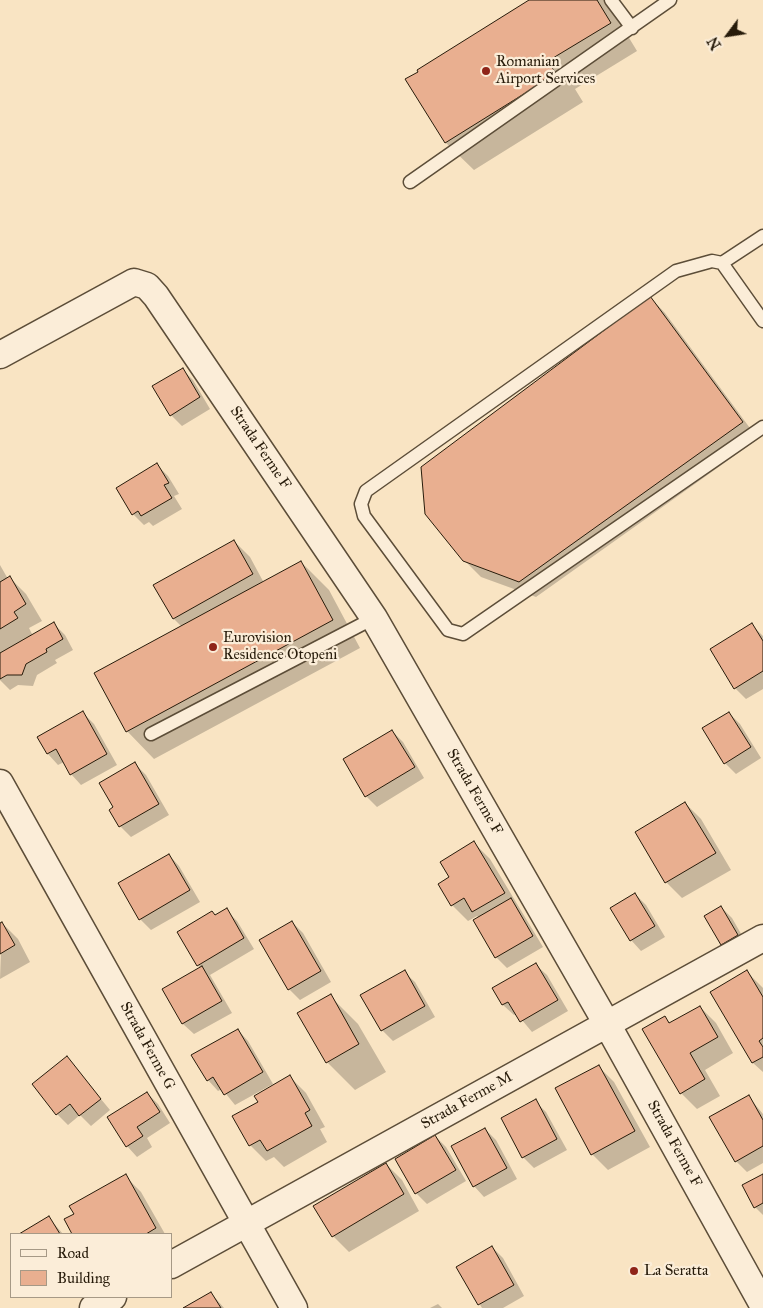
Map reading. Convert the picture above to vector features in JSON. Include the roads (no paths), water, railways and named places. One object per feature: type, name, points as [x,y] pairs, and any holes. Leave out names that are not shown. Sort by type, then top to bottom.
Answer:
[{"type":"street","name":"Strada Ferme F","points":[[0,355],[134,282],[147,286],[156,296],[374,618],[608,1024],[763,1305]]},
{"type":"street","name":"Strada Ferme G","points":[[0,783],[294,1308]]},
{"type":"street","name":"Strada Ferme M","points":[[172,1264],[763,938]]},
{"type":"street","points":[[93,1308],[111,1298]]},
{"type":"lane","points":[[611,0],[632,28]]},
{"type":"lane","points":[[410,182],[670,0]]},
{"type":"lane","points":[[763,236],[722,263],[712,262],[676,271],[366,491],[361,504],[362,510],[364,516],[448,630],[463,634],[763,427]]},
{"type":"lane","points":[[722,263],[763,321]]},
{"type":"lane","points":[[151,734],[374,618]]},
{"type":"place","name":"Romanian Airport Services","points":[[486,71]]},
{"type":"place","name":"Eurovision Residence Otopeni","points":[[213,647]]},
{"type":"place","name":"La Seratta","points":[[634,1271]]}]
